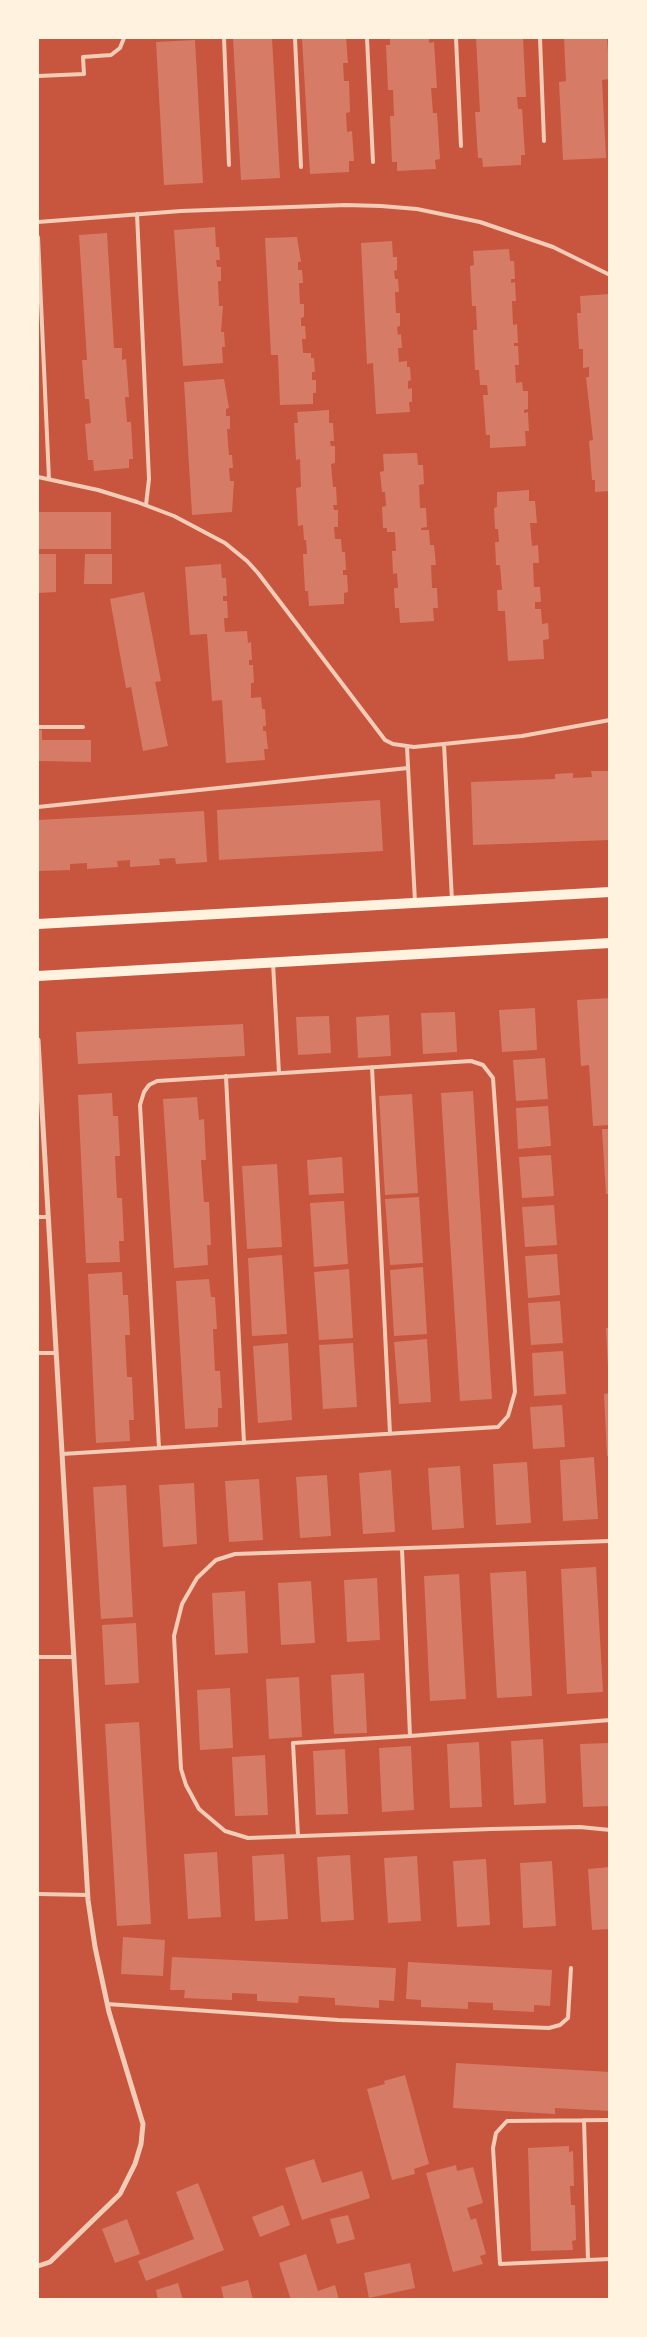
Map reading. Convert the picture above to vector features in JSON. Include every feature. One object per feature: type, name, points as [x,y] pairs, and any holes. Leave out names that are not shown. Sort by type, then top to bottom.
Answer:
[{"type":"main road","points":[[38,924],[610,892]]},
{"type":"main road","points":[[38,976],[610,943]]},
{"type":"street","points":[[38,1040],[88,1895],[95,1947],[107,2004],[143,2124],[141,2144],[129,2179],[120,2194],[50,2262],[38,2266]]},
{"type":"lane","points":[[38,76],[84,74],[83,57],[111,55],[120,48],[124,38]]},
{"type":"lane","points":[[224,38],[229,165]]},
{"type":"lane","points":[[295,38],[301,167]]},
{"type":"lane","points":[[367,38],[373,162]]},
{"type":"lane","points":[[456,38],[461,146]]},
{"type":"lane","points":[[540,38],[544,141]]},
{"type":"lane","points":[[38,222],[137,214],[346,204],[417,209],[480,222],[517,233],[553,247],[610,275]]},
{"type":"lane","points":[[137,214],[149,479],[146,505]]},
{"type":"lane","points":[[38,238],[49,479]]},
{"type":"lane","points":[[38,477],[98,490],[146,505],[195,526],[225,543],[247,561],[385,740],[407,746],[444,744],[560,731],[610,720]]},
{"type":"lane","points":[[38,727],[83,727]]},
{"type":"lane","points":[[444,744],[452,901]]},
{"type":"lane","points":[[407,746],[415,903]]},
{"type":"lane","points":[[38,807],[408,768]]},
{"type":"lane","points":[[273,962],[279,1073]]},
{"type":"lane","points":[[62,1454],[390,1434],[498,1427],[508,1416],[515,1392],[493,1078],[483,1065],[471,1061],[157,1080],[144,1092],[140,1104],[159,1448]]},
{"type":"lane","points":[[372,1067],[390,1434]]},
{"type":"lane","points":[[226,1076],[244,1443]]},
{"type":"lane","points":[[38,1217],[48,1217]]},
{"type":"lane","points":[[38,1353],[56,1353]]},
{"type":"lane","points":[[610,1541],[235,1554],[216,1560],[190,1589],[182,1604],[174,1636],[181,1769],[192,1800],[210,1821],[225,1831],[248,1838],[560,1827],[610,1830]]},
{"type":"lane","points":[[402,1549],[410,1736]]},
{"type":"lane","points":[[38,1657],[74,1657]]},
{"type":"lane","points":[[298,1836],[293,1743],[610,1720]]},
{"type":"lane","points":[[38,1894],[88,1895]]},
{"type":"lane","points":[[107,2004],[338,2020],[549,2028],[560,2025],[568,2018],[571,1968]]},
{"type":"lane","points":[[584,2120],[588,2260]]},
{"type":"lane","points":[[610,2120],[507,2121],[496,2133],[493,2148],[500,2264],[610,2258]]},
{"type":"building","points":[[233,38],[272,38],[280,178],[241,180]]},
{"type":"building","points":[[302,38],[346,38],[348,63],[343,63],[344,81],[349,81],[350,112],[346,113],[347,132],[352,131],[354,161],[349,161],[349,172],[310,174]]},
{"type":"building","points":[[390,38],[429,38],[429,43],[434,42],[437,88],[431,88],[433,113],[437,113],[440,159],[435,160],[436,169],[397,171],[397,162],[392,162],[390,116],[394,116],[393,90],[388,90],[386,45],[390,45]]},
{"type":"building","points":[[476,38],[523,38],[526,97],[517,97],[518,109],[522,109],[525,155],[521,155],[521,165],[483,167],[482,158],[478,158],[475,112],[480,112]]},
{"type":"building","points":[[564,38],[607,38],[610,79],[602,80],[606,158],[563,160],[559,82],[566,81]]},
{"type":"building","points":[[195,40],[203,183],[164,185],[156,42]]},
{"type":"building","points":[[215,227],[216,247],[219,247],[220,260],[216,260],[217,267],[221,267],[221,281],[218,281],[219,306],[223,306],[221,332],[224,332],[225,347],[222,347],[223,363],[183,366],[174,230]]},
{"type":"building","points":[[107,233],[114,348],[122,348],[122,360],[126,359],[129,397],[125,397],[127,422],[131,422],[133,459],[129,459],[129,468],[94,471],[93,460],[88,460],[85,424],[91,423],[89,399],[85,399],[82,360],[87,360],[79,235]]},
{"type":"building","points":[[297,237],[301,262],[298,262],[298,270],[302,270],[303,283],[299,283],[300,304],[304,304],[304,317],[301,318],[301,326],[305,326],[306,339],[302,339],[303,353],[311,353],[311,358],[314,358],[315,372],[312,372],[312,380],[316,380],[316,393],[313,393],[313,404],[280,405],[278,355],[271,355],[265,238]]},
{"type":"building","points":[[392,241],[393,257],[397,257],[397,270],[394,271],[395,279],[398,279],[399,292],[395,292],[396,313],[400,313],[400,326],[397,327],[398,335],[401,334],[402,348],[398,348],[399,362],[407,361],[407,367],[410,367],[411,380],[408,381],[408,389],[412,388],[412,402],[409,402],[410,412],[376,414],[373,363],[367,364],[361,243]]},
{"type":"building","points":[[509,249],[510,261],[514,261],[515,279],[511,279],[511,283],[515,282],[516,301],[512,301],[513,325],[517,324],[518,343],[514,343],[514,346],[518,346],[519,365],[515,365],[516,383],[522,382],[523,391],[528,391],[528,409],[524,410],[524,413],[528,412],[529,431],[525,431],[526,446],[490,448],[490,435],[486,435],[483,395],[488,395],[487,385],[480,385],[479,370],[475,370],[473,330],[477,330],[476,306],[472,306],[470,266],[474,265],[473,251]]},
{"type":"building","points":[[610,294],[610,491],[595,492],[595,480],[592,480],[589,441],[593,440],[586,377],[589,377],[589,367],[583,368],[583,349],[579,349],[577,313],[581,313],[580,296]]},
{"type":"building","points":[[224,379],[229,408],[226,409],[226,416],[230,416],[230,429],[227,429],[229,455],[232,455],[233,468],[229,468],[230,481],[234,481],[232,512],[192,515],[184,382]]},
{"type":"building","points":[[329,410],[329,423],[333,423],[334,441],[330,441],[331,446],[335,446],[335,463],[331,464],[333,487],[336,487],[337,505],[333,505],[334,510],[338,510],[338,527],[334,527],[335,539],[341,539],[342,552],[345,552],[346,570],[343,570],[343,575],[347,575],[348,592],[344,593],[344,604],[309,606],[308,591],[305,591],[303,554],[307,554],[306,540],[304,540],[303,525],[298,526],[296,488],[301,487],[300,459],[296,460],[294,423],[298,423],[297,412]]},
{"type":"building","points":[[417,453],[418,465],[423,465],[424,484],[419,485],[420,508],[426,508],[427,527],[421,528],[421,530],[429,530],[430,545],[434,545],[436,565],[431,565],[432,588],[437,588],[438,608],[433,608],[434,621],[400,623],[399,608],[395,608],[394,588],[398,588],[397,573],[393,574],[392,551],[396,551],[395,532],[387,532],[387,528],[383,528],[382,507],[386,506],[385,492],[382,492],[380,472],[384,471],[383,454]]},
{"type":"building","points":[[529,490],[529,501],[535,501],[537,523],[530,523],[532,546],[538,545],[539,563],[533,563],[534,587],[540,587],[541,602],[535,602],[535,609],[541,609],[542,624],[548,623],[549,639],[543,640],[544,659],[508,661],[505,611],[498,611],[497,590],[502,590],[500,565],[496,565],[495,542],[499,542],[498,529],[495,529],[494,508],[497,507],[497,492]]},
{"type":"building","points":[[38,512],[111,512],[111,549],[38,549]]},
{"type":"building","points":[[38,554],[56,554],[56,592],[38,593]]},
{"type":"building","points":[[85,554],[112,554],[112,584],[84,584]]},
{"type":"building","points":[[221,564],[222,578],[226,578],[227,596],[223,596],[223,601],[227,601],[228,618],[224,618],[225,632],[247,631],[248,643],[251,642],[252,660],[249,660],[249,665],[253,665],[254,683],[251,683],[251,698],[261,697],[262,709],[265,709],[266,726],[263,726],[263,731],[266,731],[268,749],[264,749],[265,760],[226,763],[222,700],[212,701],[207,634],[190,635],[185,567]]},
{"type":"building","points":[[144,592],[161,681],[155,682],[168,746],[143,751],[131,687],[126,688],[110,599]]},
{"type":"building","points":[[38,730],[42,730],[42,740],[91,740],[91,762],[38,761]]},
{"type":"building","points":[[591,771],[610,771],[610,840],[473,845],[471,782],[555,779],[555,774],[573,773],[573,778],[592,777]]},
{"type":"building","points":[[380,800],[383,851],[219,860],[217,810]]},
{"type":"building","points":[[204,811],[207,862],[176,864],[175,858],[159,859],[160,865],[130,867],[130,860],[117,861],[118,867],[87,869],[87,863],[70,864],[70,870],[38,871],[38,820]]},
{"type":"building","points":[[610,998],[610,1125],[593,1126],[589,1065],[581,1066],[577,1000]]},
{"type":"building","points":[[535,1008],[537,1050],[502,1052],[499,1010]]},
{"type":"building","points":[[455,1012],[457,1052],[423,1054],[421,1013]]},
{"type":"building","points":[[389,1015],[391,1056],[358,1058],[356,1017]]},
{"type":"building","points":[[329,1016],[331,1053],[298,1055],[296,1017]]},
{"type":"building","points":[[243,1024],[245,1056],[78,1064],[76,1032]]},
{"type":"building","points":[[545,1058],[548,1099],[516,1101],[513,1060]]},
{"type":"building","points":[[473,1091],[492,1399],[460,1401],[441,1093]]},
{"type":"building","points":[[112,1093],[113,1116],[118,1116],[120,1156],[115,1156],[117,1198],[122,1198],[124,1241],[119,1241],[120,1262],[86,1263],[78,1095]]},
{"type":"building","points":[[412,1094],[418,1193],[385,1195],[379,1096]]},
{"type":"building","points":[[197,1097],[199,1120],[204,1119],[206,1160],[201,1160],[204,1202],[209,1202],[211,1245],[207,1245],[208,1265],[174,1268],[163,1099]]},
{"type":"building","points":[[548,1106],[551,1146],[518,1149],[516,1108]]},
{"type":"building","points":[[602,1129],[610,1129],[610,1194],[606,1194]]},
{"type":"building","points":[[551,1155],[554,1196],[522,1198],[519,1157]]},
{"type":"building","points":[[342,1157],[344,1193],[309,1195],[307,1160]]},
{"type":"building","points":[[277,1164],[282,1247],[247,1249],[242,1166]]},
{"type":"building","points":[[419,1197],[423,1263],[390,1265],[385,1199]]},
{"type":"building","points":[[344,1201],[348,1264],[314,1267],[310,1203]]},
{"type":"building","points":[[554,1205],[557,1245],[525,1247],[522,1207]]},
{"type":"building","points":[[557,1254],[560,1295],[528,1298],[525,1256]]},
{"type":"building","points":[[282,1255],[287,1334],[252,1336],[248,1258]]},
{"type":"building","points":[[423,1267],[427,1334],[394,1336],[390,1270]]},
{"type":"building","points":[[349,1269],[353,1338],[319,1340],[314,1272]]},
{"type":"building","points":[[122,1272],[123,1295],[128,1295],[130,1335],[125,1335],[127,1377],[132,1377],[134,1420],[129,1420],[130,1441],[96,1443],[88,1274]]},
{"type":"building","points":[[209,1279],[211,1297],[215,1297],[217,1329],[213,1329],[215,1371],[220,1371],[222,1408],[218,1408],[218,1427],[185,1429],[176,1281]]},
{"type":"building","points":[[560,1301],[563,1343],[531,1345],[528,1303]]},
{"type":"building","points":[[606,1328],[610,1328],[610,1369],[608,1369]]},
{"type":"building","points":[[427,1339],[431,1402],[399,1404],[394,1342]]},
{"type":"building","points":[[288,1343],[292,1420],[258,1423],[253,1346]]},
{"type":"building","points":[[353,1343],[357,1407],[323,1409],[319,1345]]},
{"type":"building","points":[[563,1351],[566,1394],[534,1396],[532,1353]]},
{"type":"building","points":[[610,1393],[610,1456],[607,1456],[604,1394]]},
{"type":"building","points":[[562,1405],[565,1447],[533,1449],[530,1407]]},
{"type":"building","points":[[594,1457],[598,1519],[563,1521],[560,1460]]},
{"type":"building","points":[[527,1462],[531,1523],[496,1525],[493,1464]]},
{"type":"building","points":[[460,1466],[464,1528],[432,1530],[428,1468]]},
{"type":"building","points":[[391,1470],[395,1532],[363,1534],[359,1473]]},
{"type":"building","points":[[327,1475],[331,1536],[300,1538],[296,1477]]},
{"type":"building","points":[[259,1479],[263,1540],[229,1542],[225,1481]]},
{"type":"building","points":[[194,1483],[197,1544],[163,1547],[159,1485]]},
{"type":"building","points":[[126,1485],[133,1617],[101,1619],[93,1487]]},
{"type":"building","points":[[596,1567],[603,1692],[567,1694],[561,1569]]},
{"type":"building","points":[[526,1571],[532,1696],[497,1698],[490,1573]]},
{"type":"building","points":[[459,1574],[466,1699],[430,1701],[424,1576]]},
{"type":"building","points":[[377,1578],[380,1640],[347,1642],[344,1580]]},
{"type":"building","points":[[311,1581],[315,1643],[281,1645],[278,1583]]},
{"type":"building","points":[[245,1591],[248,1653],[215,1655],[212,1593]]},
{"type":"building","points":[[136,1623],[139,1683],[105,1685],[102,1625]]},
{"type":"building","points":[[364,1673],[367,1733],[334,1734],[331,1675]]},
{"type":"building","points":[[299,1677],[302,1737],[269,1739],[266,1679]]},
{"type":"building","points":[[230,1688],[233,1748],[200,1750],[197,1690]]},
{"type":"building","points":[[139,1722],[151,1924],[117,1926],[105,1724]]},
{"type":"building","points":[[543,1739],[546,1803],[514,1805],[511,1741]]},
{"type":"building","points":[[479,1742],[482,1807],[450,1808],[447,1744]]},
{"type":"building","points":[[610,1743],[610,1806],[583,1807],[580,1744]]},
{"type":"building","points":[[411,1746],[414,1810],[382,1812],[379,1748]]},
{"type":"building","points":[[345,1749],[348,1814],[316,1815],[313,1751]]},
{"type":"building","points":[[265,1755],[268,1815],[235,1816],[232,1757]]},
{"type":"building","points":[[217,1852],[221,1917],[188,1919],[184,1854]]},
{"type":"building","points":[[284,1854],[288,1919],[255,1921],[252,1856]]},
{"type":"building","points":[[350,1855],[354,1920],[321,1922],[317,1857]]},
{"type":"building","points":[[417,1856],[421,1921],[388,1923],[384,1858]]},
{"type":"building","points":[[486,1859],[490,1925],[457,1927],[453,1861]]},
{"type":"building","points":[[552,1861],[556,1926],[523,1928],[520,1863]]},
{"type":"building","points":[[610,1867],[610,1929],[592,1930],[588,1869]]},
{"type":"building","points":[[123,1937],[165,1940],[163,1976],[121,1974]]},
{"type":"building","points":[[172,1957],[396,1968],[394,2001],[379,2000],[379,2008],[335,2005],[335,1998],[299,1996],[298,2003],[257,2001],[257,1994],[232,1993],[232,2000],[184,1998],[185,1990],[170,1990]]},
{"type":"building","points":[[408,1962],[552,1970],[550,2006],[534,2005],[534,2012],[493,2010],[493,2003],[468,2002],[468,2009],[421,2007],[421,2000],[406,1999]]},
{"type":"building","points":[[456,2063],[610,2072],[610,2111],[555,2108],[555,2114],[453,2108]]},
{"type":"building","points":[[405,2075],[429,2164],[414,2169],[415,2174],[392,2180],[367,2089],[385,2084],[384,2081]]},
{"type":"building","points":[[569,2146],[569,2152],[573,2151],[574,2186],[570,2186],[571,2205],[575,2205],[576,2240],[572,2241],[573,2250],[531,2251],[528,2148]]},
{"type":"building","points":[[314,2159],[322,2183],[362,2171],[370,2198],[302,2220],[285,2168]]},
{"type":"building","points":[[456,2165],[457,2171],[473,2167],[483,2203],[467,2208],[471,2220],[476,2218],[486,2254],[480,2256],[483,2264],[453,2272],[426,2173]]},
{"type":"building","points":[[198,2183],[224,2250],[146,2281],[138,2261],[194,2239],[176,2192]]},
{"type":"building","points":[[283,2205],[290,2225],[260,2237],[252,2217]]},
{"type":"building","points":[[348,2215],[355,2239],[337,2244],[330,2219]]},
{"type":"building","points":[[127,2219],[140,2254],[115,2263],[102,2229]]},
{"type":"building","points":[[306,2254],[318,2291],[335,2285],[339,2300],[291,2300],[279,2263]]},
{"type":"building","points":[[410,2263],[415,2288],[369,2298],[364,2273]]},
{"type":"building","points":[[248,2280],[253,2300],[224,2300],[221,2287]]},
{"type":"building","points":[[178,2283],[183,2300],[158,2300],[156,2290]]}]
